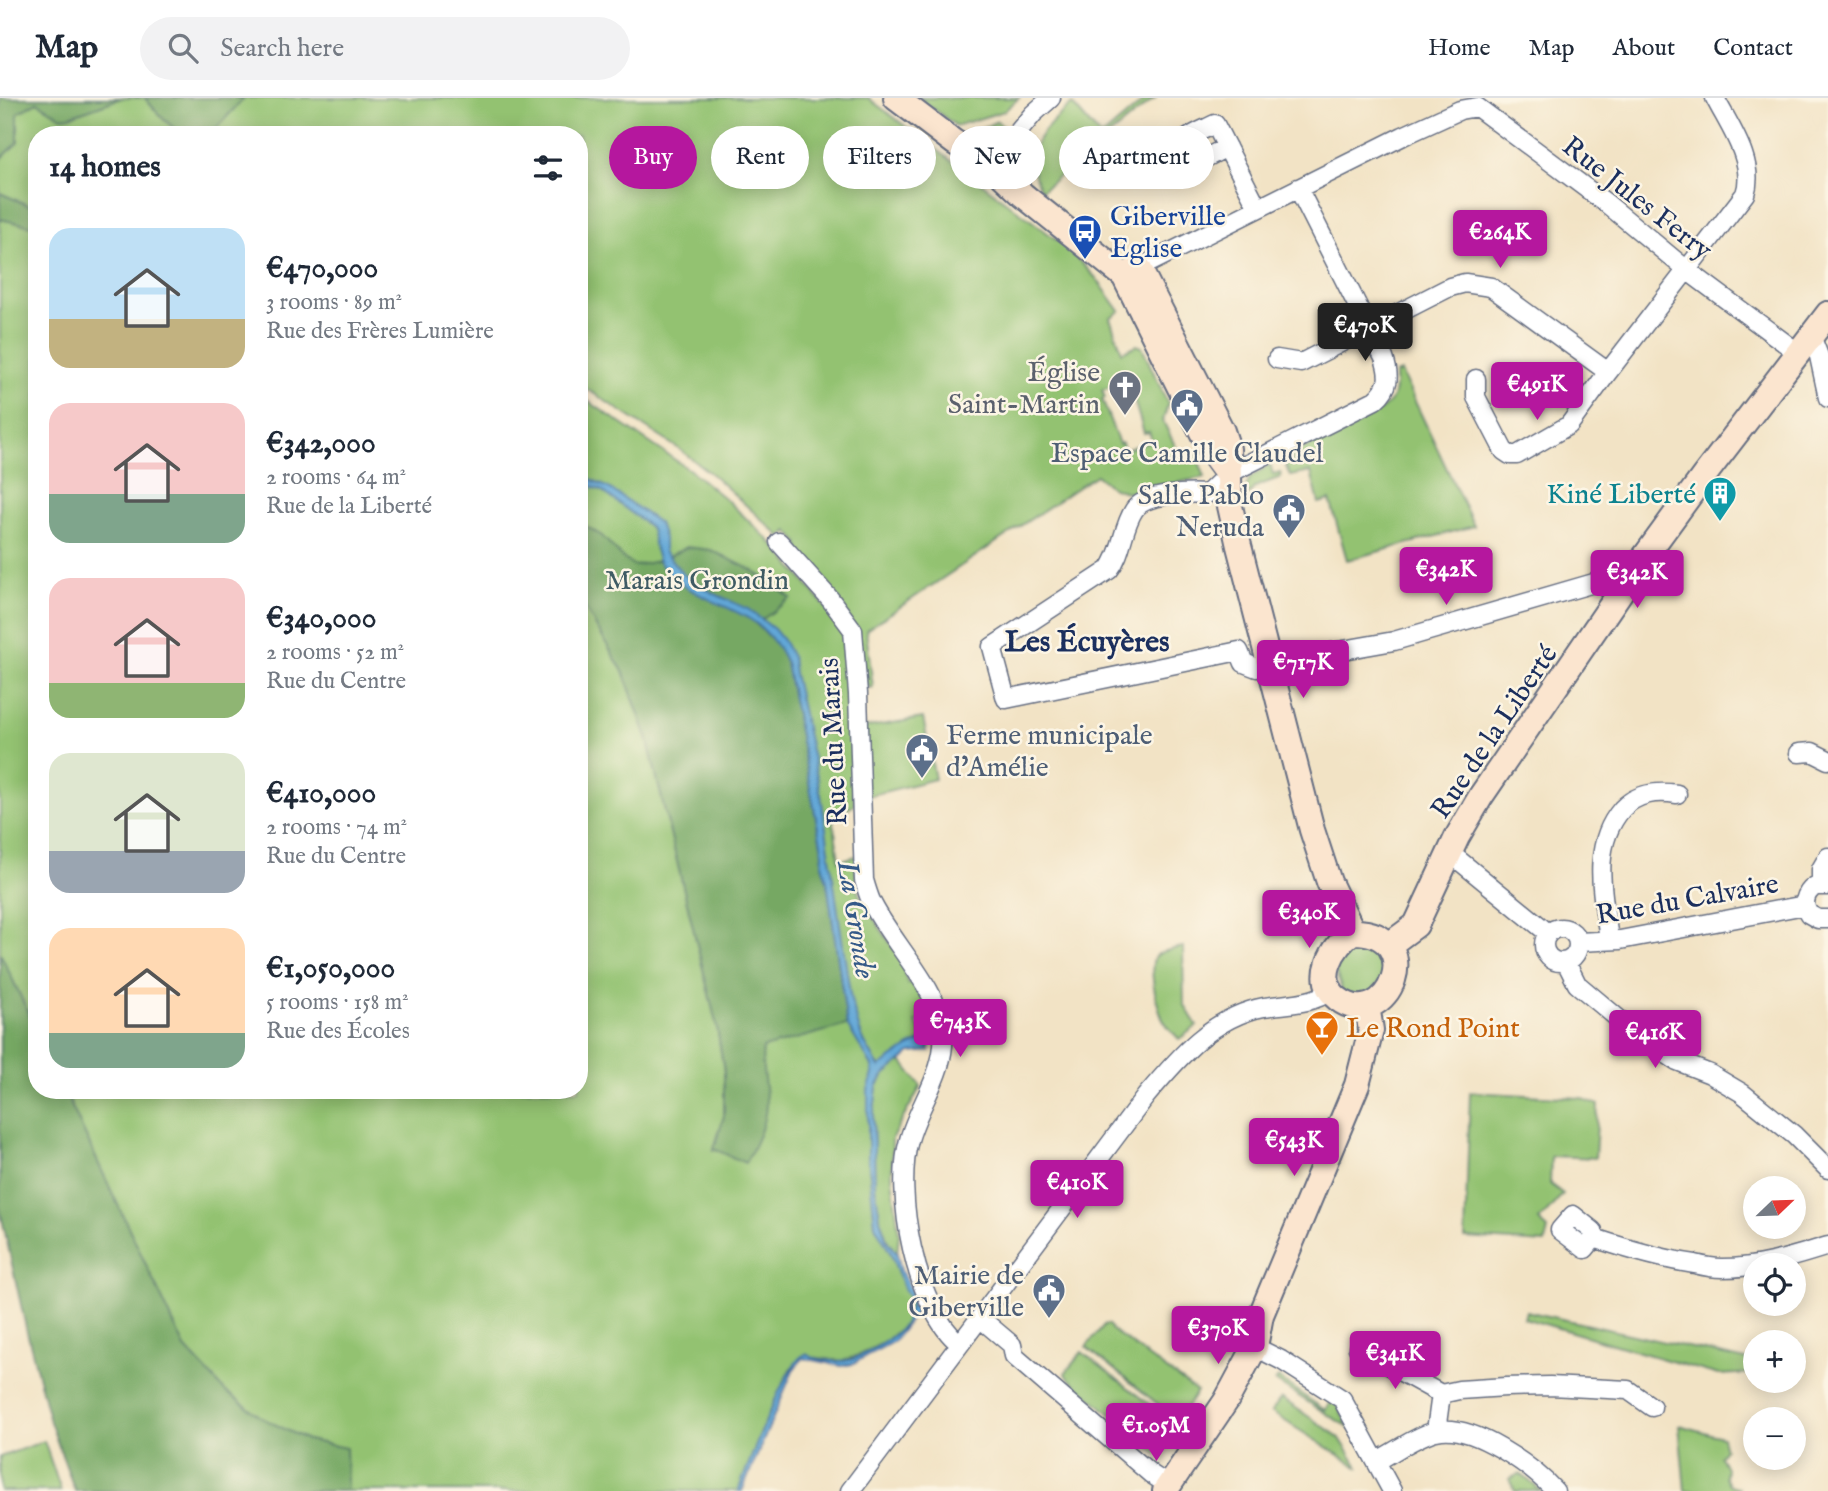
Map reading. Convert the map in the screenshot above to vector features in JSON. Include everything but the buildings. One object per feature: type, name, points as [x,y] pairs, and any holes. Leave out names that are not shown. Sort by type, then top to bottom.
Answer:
[{"type":"street","points":[[896,98],[950,139]]},
{"type":"street","points":[[1023,126],[1051,98]]},
{"type":"street","points":[[1476,379],[1476,397],[1504,451],[1510,455],[1517,455],[1569,425],[1745,194],[1748,184],[1744,158],[1715,98]]},
{"type":"street","name":"Rue Jules Ferry","points":[[1132,272],[1298,188],[1477,103],[1606,203],[1688,271],[1804,344]]},
{"type":"street","points":[[1227,147],[1258,208]]},
{"type":"street","points":[[1298,188],[1390,374],[1382,394],[1228,474],[1207,494],[1152,498],[1140,503],[1133,510],[1117,560],[1109,570],[992,647],[1006,699],[1239,651],[1244,663],[1257,668],[1394,641],[1594,583],[1630,578]]},
{"type":"street","points":[[1017,189],[1132,272],[1213,454],[1228,474],[1230,506],[1239,546],[1312,830],[1329,882],[1353,932]]},
{"type":"street","points":[[1278,359],[1301,363],[1450,287],[1475,283],[1491,287],[1608,372]]},
{"type":"street","name":"Rue de la Liberté","points":[[1389,945],[1416,925],[1481,796],[1630,578],[1828,314]]},
{"type":"street","points":[[1804,344],[1819,356],[1828,398]]},
{"type":"street","name":"Rue du Marais","points":[[779,542],[830,599],[853,631],[858,694],[864,880],[870,900],[925,986],[938,1011],[943,1028],[943,1050],[938,1070],[909,1139],[903,1166],[914,1261],[925,1294],[937,1318],[960,1344]]},
{"type":"street","points":[[1799,753],[1812,752],[1828,760]]},
{"type":"street","points":[[1609,939],[1601,877],[1602,853],[1607,833],[1614,819],[1630,800],[1660,791],[1677,794]]},
{"type":"street","name":"Rue du Calvaire","points":[[1450,853],[1548,933],[1558,928],[1569,929],[1578,942]]},
{"type":"street","points":[[1824,886],[1821,869],[1828,857]]},
{"type":"street","name":"Rue du Calvaire","points":[[1824,886],[1810,890],[1805,905],[1813,918],[1828,919]]},
{"type":"street","name":"Rue du Calvaire","points":[[1578,942],[1620,940],[1805,905]]},
{"type":"street","points":[[1353,932],[1379,936],[1389,945],[1396,963],[1393,984],[1379,1001],[1367,1006],[1347,1004],[1331,991],[1327,980],[1330,957],[1341,940],[1353,932]]},
{"type":"street","points":[[1548,933],[1544,943],[1545,953],[1552,960],[1566,962],[1577,984],[1639,1036],[1677,1061],[1710,1074],[1742,1093],[1794,1136],[1828,1169]]},
{"type":"street","name":"Rue du Calvaire","points":[[1566,962],[1574,956],[1578,942]]},
{"type":"street","points":[[850,1491],[1146,1096],[1183,1052],[1204,1034],[1254,1009],[1304,1003],[1331,991]]},
{"type":"street","points":[[980,1318],[1012,1345],[1014,1356],[1166,1488],[1226,1401],[1255,1347],[1261,1315],[1357,1086],[1371,1030],[1367,1006]]},
{"type":"street","points":[[1594,1238],[1676,1261],[1720,1268],[1760,1265],[1794,1258],[1828,1246]]},
{"type":"street","points":[[1255,1347],[1282,1360],[1342,1399],[1392,1491]]},
{"type":"street","points":[[1358,1348],[1441,1394],[1506,1387],[1629,1390],[1652,1407]]},
{"type":"street","points":[[1436,1431],[1441,1394]]},
{"type":"street","points":[[1377,1461],[1436,1431],[1465,1431],[1541,1476],[1555,1491]]},
{"type":"green space","points":[[0,98],[121,98],[62,117],[37,102],[18,113],[18,142],[0,160]]},
{"type":"green space","points":[[121,98],[145,98],[172,126],[28,126],[28,205],[0,193],[0,160],[18,142],[18,113],[37,102],[62,117]]},
{"type":"green space","points":[[145,98],[244,98],[218,126],[172,126]]},
{"type":"green space","points":[[244,98],[868,98],[905,126],[823,126],[823,189],[936,189],[936,149],[950,160],[950,189],[989,189],[1065,246],[1096,278],[1120,311],[1110,318],[1122,352],[1137,345],[1142,347],[1168,404],[1163,421],[1181,458],[1195,452],[1205,477],[1129,493],[1111,487],[1096,475],[866,630],[873,687],[870,688],[865,683],[858,643],[801,553],[798,542],[788,531],[781,537],[714,476],[679,449],[588,390],[588,126],[218,126]],"holes":[[[1113,386],[1116,394],[1131,390],[1144,433],[1149,432],[1152,441],[1124,450],[1122,443],[1119,444],[1102,399],[1105,398],[1102,390]]]},
{"type":"green space","points":[[919,98],[1019,98],[1004,111],[956,126]]},
{"type":"green space","points":[[1147,98],[1155,98],[1121,126],[1114,126]]},
{"type":"green space","points":[[1072,104],[1091,126],[1059,126],[1059,176],[1045,188],[1045,130]]},
{"type":"green space","points":[[997,121],[1003,126],[987,126]]},
{"type":"green space","points":[[0,193],[28,205],[28,225],[0,219]]},
{"type":"green space","points":[[0,219],[28,225],[28,1012],[0,953]]},
{"type":"green space","points":[[1401,372],[1474,526],[1347,560],[1330,500],[1319,503],[1311,472],[1290,476],[1285,464],[1294,461],[1291,454],[1363,420],[1387,404],[1394,394],[1395,374]]},
{"type":"green space","points":[[588,401],[690,470],[729,502],[775,546],[848,634],[854,805],[833,817],[839,861],[856,856],[856,885],[862,901],[909,971],[904,974],[908,984],[914,981],[930,1016],[916,1022],[924,1039],[880,1067],[868,1051],[856,1021],[847,1025],[872,1065],[873,1074],[868,1090],[868,1156],[875,1225],[911,1300],[905,1324],[886,1341],[862,1354],[842,1361],[806,1354],[790,1369],[738,1491],[347,1491],[346,1448],[307,1440],[264,1419],[225,1391],[185,1348],[68,1099],[588,1099],[588,613],[624,673],[647,737],[717,1027],[724,1071],[724,1116],[714,1149],[766,1105],[761,1064],[763,1048],[588,554]]},
{"type":"green space","points":[[1270,464],[1273,474],[1280,472],[1281,477],[1255,487],[1245,499],[1243,494],[1250,478]]},
{"type":"green space","name":"Marais Grondin","points":[[588,527],[602,536],[624,559],[635,566],[661,560],[687,547],[711,550],[754,571],[791,598],[755,623],[777,644],[786,663],[823,854],[822,864],[827,881],[847,1025],[763,1048],[766,1098],[764,1120],[745,1163],[714,1149],[724,1116],[724,1071],[717,1027],[647,737],[624,673],[588,613]]},
{"type":"green space","points":[[923,718],[935,779],[864,797],[862,728]]},
{"type":"green space","points":[[1375,943],[1388,972],[1366,998],[1343,993],[1335,969],[1346,946]]},
{"type":"green space","points":[[1183,947],[1184,1004],[1197,1026],[1179,1039],[1162,1017],[1152,968],[1156,956]]},
{"type":"green space","points":[[0,953],[28,1012],[28,1099],[68,1099],[185,1348],[225,1391],[264,1419],[307,1440],[346,1448],[347,1491],[75,1491],[50,1422],[0,1210]]},
{"type":"green space","points":[[902,1061],[921,1086],[892,1138],[892,1177],[899,1234],[897,1254],[888,1241],[880,1219],[875,1187],[873,1118],[877,1087],[883,1076]]},
{"type":"green space","points":[[1470,1092],[1581,1098],[1598,1105],[1595,1158],[1551,1156],[1550,1184],[1563,1194],[1539,1221],[1548,1229],[1545,1243],[1465,1238]]},
{"type":"green space","points":[[1526,1311],[1743,1359],[1743,1374],[1718,1375],[1524,1318]]},
{"type":"green space","points":[[1108,1324],[1112,1330],[1197,1392],[1178,1420],[1086,1347],[1104,1325]]},
{"type":"green space","points":[[1082,1352],[1175,1424],[1156,1453],[1066,1376],[1065,1373]]},
{"type":"green space","points":[[1278,1378],[1325,1410],[1332,1400],[1338,1405],[1349,1428],[1275,1381]]},
{"type":"green space","points":[[1281,1398],[1339,1437],[1359,1468],[1271,1412]]},
{"type":"green space","points":[[1679,1425],[1722,1437],[1725,1449],[1720,1456],[1726,1468],[1725,1478],[1730,1485],[1738,1487],[1739,1491],[1685,1491]]},
{"type":"green space","points":[[44,1441],[61,1491],[0,1491],[0,1457]]},
{"type":"green space","points":[[1519,1474],[1541,1491],[1515,1491],[1509,1479]]},
{"type":"water","points":[[588,478],[609,488],[659,523],[664,538],[664,551],[683,574],[713,593],[748,609],[774,629],[783,640],[792,657],[821,795],[851,1000],[862,1038],[879,1067],[908,1047],[931,1036],[929,1051],[911,1053],[883,1076],[877,1087],[873,1118],[875,1187],[880,1219],[887,1241],[897,1254],[901,1271],[914,1295],[915,1313],[894,1341],[852,1364],[842,1366],[803,1358],[793,1370],[742,1491],[738,1491],[768,1415],[798,1360],[806,1354],[824,1360],[844,1361],[869,1351],[901,1328],[911,1300],[875,1225],[868,1156],[868,1090],[873,1074],[872,1066],[847,1025],[827,881],[822,864],[823,854],[786,663],[770,638],[754,622],[689,589],[669,573],[658,559],[650,527],[601,490],[588,485]]},
{"type":"place","name":"Giberville Eglise","points":[[1085,261]]},
{"type":"place","name":"Église Saint-Martin","points":[[1125,417]]},
{"type":"place","name":"Espace Camille Claudel","points":[[1187,435]]},
{"type":"place","name":"Kiné Liberté","points":[[1720,523]]},
{"type":"place","name":"Salle Pablo Neruda","points":[[1289,540]]},
{"type":"place","name":"Ferme municipale d'Amélie","points":[[922,780]]},
{"type":"place","name":"Le Rond Point","points":[[1322,1057]]},
{"type":"place","name":"Mairie de Giberville","points":[[1049,1320]]},
{"type":"district","name":"Les Écuyères","points":[[1087,641]]},
{"type":"water label","name":"La Gronde","points":[[857,919]]}]
